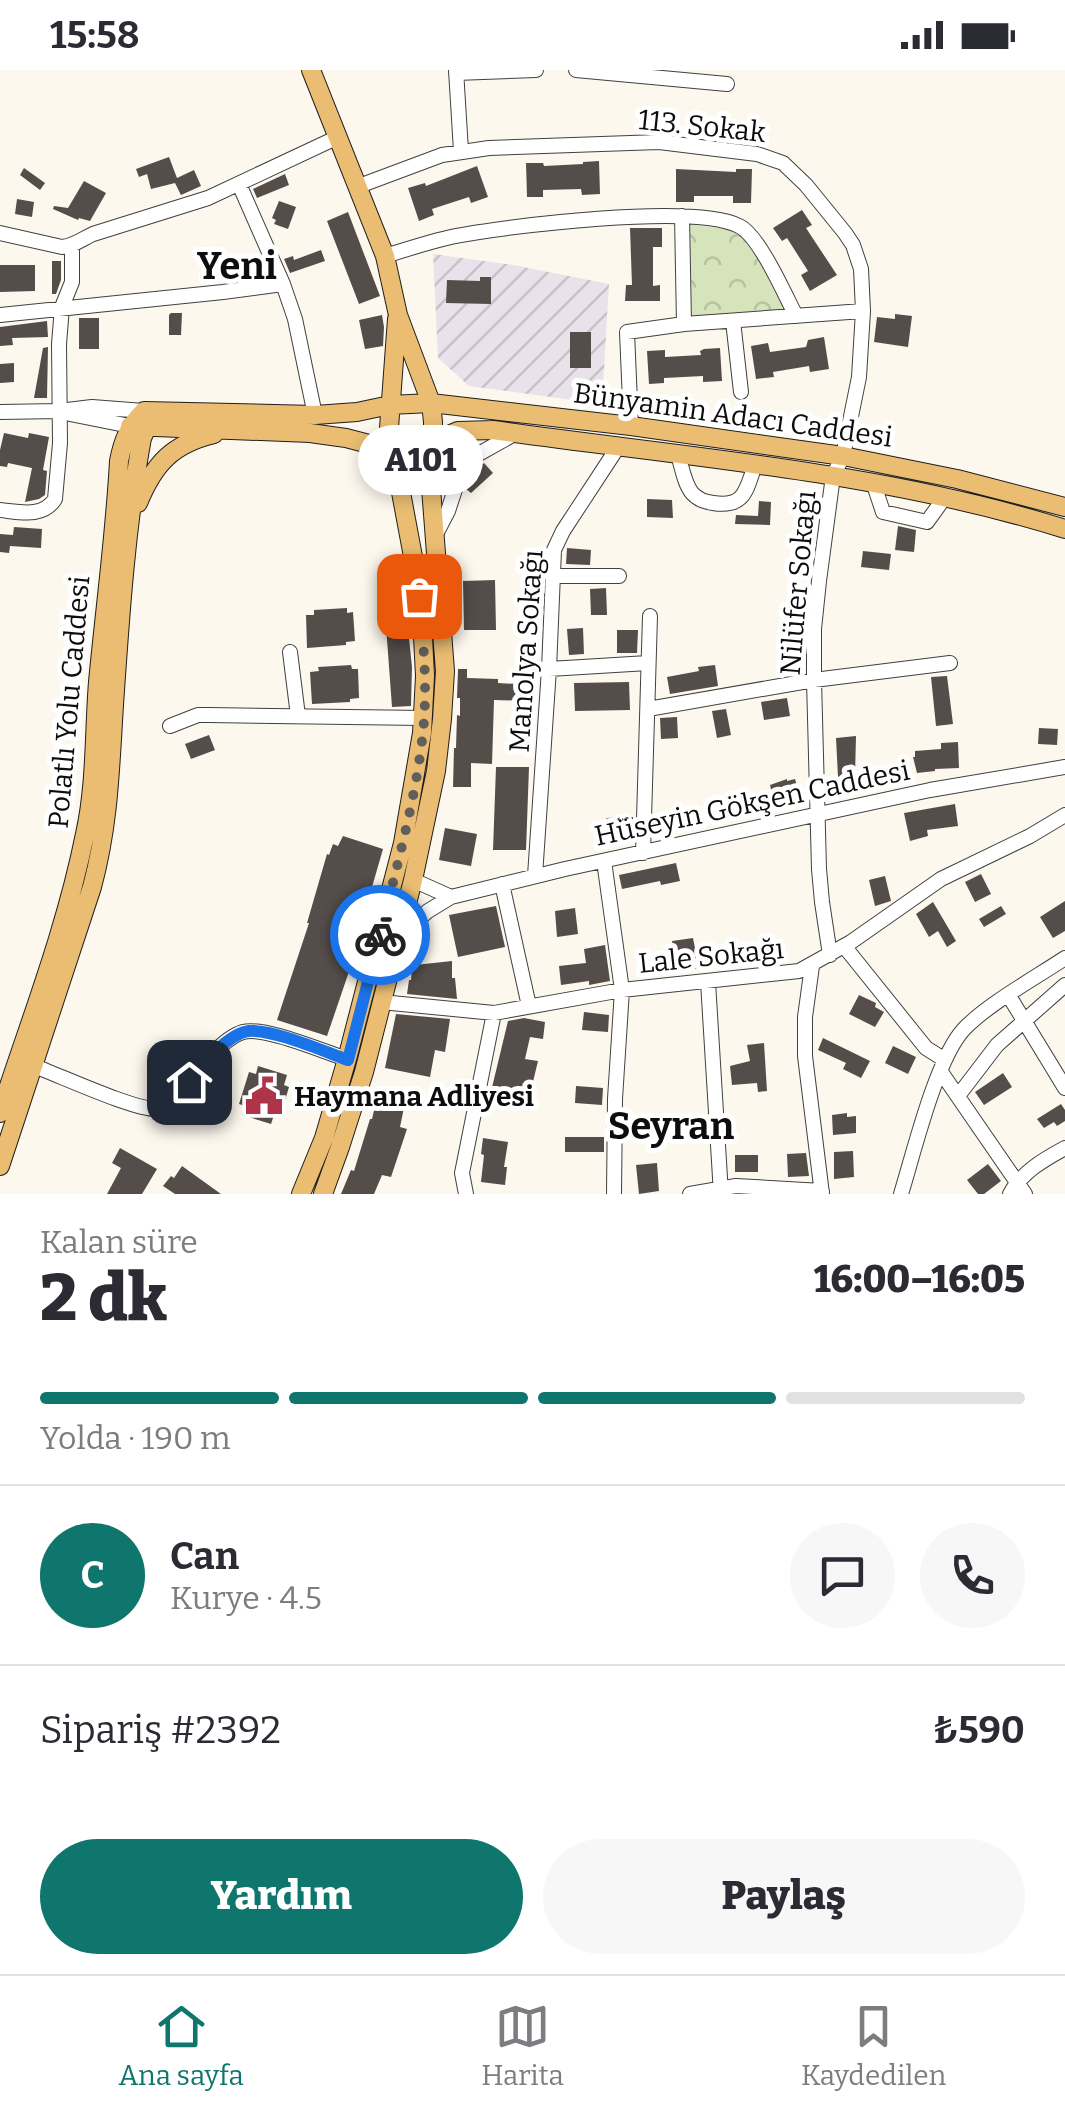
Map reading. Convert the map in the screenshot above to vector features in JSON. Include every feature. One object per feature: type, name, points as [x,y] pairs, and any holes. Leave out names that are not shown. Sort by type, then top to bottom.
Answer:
[{"type":"main road","points":[[311,70],[385,256],[398,315],[431,403],[431,488],[444,658],[436,770],[412,880],[364,1072],[323,1194]]},
{"type":"main road","points":[[302,1194],[348,1060],[402,842],[424,718],[419,596],[389,428],[398,315]]},
{"type":"main road","name":"Bünyamin Adacı Caddesi","points":[[140,422],[358,412],[390,405],[431,403],[842,456],[958,479],[1065,507]]},
{"type":"main road","points":[[140,422],[332,436],[392,450],[411,450],[468,430],[516,433],[874,482],[1065,529]]},
{"type":"main road","name":"Polatlı Yolu Caddesi","points":[[0,1166],[92,887],[106,829],[128,526],[142,438],[140,422]]},
{"type":"main road","name":"Polatlı Yolu Caddesi","points":[[0,1113],[74,882],[88,819],[120,461],[123,441],[140,422]]},
{"type":"main road","name":"Polatlı Yolu Caddesi","points":[[128,526],[151,474],[167,456],[187,442],[230,430]]},
{"type":"street","points":[[461,151],[456,71],[536,70]]},
{"type":"street","points":[[576,70],[727,84]]},
{"type":"street","points":[[0,233],[72,246],[92,234],[188,206],[338,137]]},
{"type":"street","name":"113. Sokak","points":[[359,186],[461,151],[658,142],[721,148],[783,163],[806,185],[853,246],[861,270],[863,310],[856,398],[842,456]]},
{"type":"street","points":[[238,184],[295,319],[315,414]]},
{"type":"street","points":[[682,216],[684,324]]},
{"type":"street","points":[[385,256],[502,229],[621,218],[710,218],[742,227],[754,240],[796,316]]},
{"type":"street","points":[[0,510],[35,512],[51,506],[57,492],[58,368],[62,307],[72,282],[72,246]]},
{"type":"street","points":[[0,315],[283,284]]},
{"type":"street","points":[[631,426],[627,332],[863,310]]},
{"type":"street","points":[[733,320],[741,392]]},
{"type":"street","points":[[0,412],[60,411],[140,422]]},
{"type":"street","points":[[435,536],[462,468],[474,456],[516,433]]},
{"type":"street","name":"Manolya Sokağı","points":[[535,876],[554,550],[562,531],[618,447]]},
{"type":"street","points":[[678,455],[689,489],[705,502],[720,504],[739,500],[746,492],[755,465]]},
{"type":"street","name":"Nilüfer Sokağı","points":[[830,955],[822,902],[817,814],[814,629],[833,476],[842,456]]},
{"type":"street","points":[[874,482],[883,512],[927,522],[945,497]]},
{"type":"street","points":[[553,576],[620,576]]},
{"type":"street","points":[[643,853],[650,616]]},
{"type":"street","points":[[290,652],[298,716]]},
{"type":"street","points":[[549,669],[648,663]]},
{"type":"street","points":[[648,709],[814,680],[950,663]]},
{"type":"street","points":[[170,726],[198,716],[424,718]]},
{"type":"street","name":"Hüseyin Gökşen Caddesi","points":[[398,936],[451,898],[502,884],[930,790],[1065,767]]},
{"type":"street","name":"Lale Sokağı","points":[[381,1002],[494,1013],[622,990],[788,974],[830,955],[941,879],[1065,815]]},
{"type":"street","points":[[604,861],[622,990],[614,1194]]},
{"type":"street","points":[[412,880],[451,898]]},
{"type":"street","points":[[502,884],[529,1006]]},
{"type":"street","points":[[844,946],[943,1066],[1017,1190],[1040,1163],[1065,1148]]},
{"type":"street","points":[[901,1194],[943,1066],[961,1032],[980,1014],[1065,958]]},
{"type":"street","points":[[690,1194],[755,1186],[822,1193],[804,1036],[812,966]]},
{"type":"street","points":[[708,982],[721,1191]]},
{"type":"street","points":[[958,1096],[982,1062],[1065,985]]},
{"type":"street","points":[[1009,996],[1065,1088]]},
{"type":"street","points":[[453,1194],[462,1173],[494,1013]]},
{"type":"street","points":[[34,1066],[129,1103],[156,1109],[170,1104],[205,1062],[242,1032],[270,1034],[348,1060]]},
{"type":"street","points":[[462,1173],[466,1194]]},
{"type":"shaded area","points":[[433,254],[609,284],[602,404],[469,386],[438,358]]},
{"type":"green space","points":[[687,224],[741,231],[791,313],[689,319]]},
{"type":"building","points":[[169,157],[177,178],[194,170],[201,186],[181,195],[175,183],[151,189],[147,174],[139,177],[136,169]]},
{"type":"building","points":[[599,161],[600,194],[582,195],[581,189],[543,190],[543,197],[527,197],[526,163],[544,166]]},
{"type":"building","points":[[477,166],[488,197],[471,203],[469,197],[432,209],[434,215],[419,221],[408,188],[425,183],[426,186]]},
{"type":"building","points":[[24,168],[45,183],[40,190],[20,175]]},
{"type":"building","points":[[676,169],[752,169],[751,203],[733,203],[733,196],[694,196],[694,202],[676,202]]},
{"type":"building","points":[[285,174],[289,185],[257,198],[253,189]]},
{"type":"building","points":[[84,181],[106,193],[90,221],[53,209],[68,208]]},
{"type":"building","points":[[17,199],[34,202],[32,217],[15,214]]},
{"type":"building","points":[[279,201],[296,207],[288,229],[274,224],[276,220],[272,218]]},
{"type":"building","points":[[802,210],[812,225],[806,228],[837,275],[810,291],[801,275],[808,271],[787,238],[782,241],[773,228]]},
{"type":"building","points":[[348,212],[380,296],[359,304],[327,221]]},
{"type":"building","points":[[630,228],[662,228],[662,247],[653,247],[653,286],[660,285],[660,301],[625,301],[626,285],[632,285]]},
{"type":"building","points":[[321,250],[325,261],[290,273],[284,259],[293,256],[294,260]]},
{"type":"building","points":[[52,261],[61,261],[56,294],[52,294]]},
{"type":"building","points":[[0,265],[35,265],[35,291],[0,292]]},
{"type":"building","points":[[480,277],[491,277],[491,304],[446,303],[447,280],[480,281]]},
{"type":"building","points":[[171,313],[182,313],[181,335],[169,335]]},
{"type":"building","points":[[895,314],[912,316],[908,347],[874,342],[877,317],[895,319]]},
{"type":"building","points":[[382,315],[383,346],[365,349],[359,320]]},
{"type":"building","points":[[79,318],[99,318],[99,349],[79,349]]},
{"type":"building","points":[[47,321],[48,337],[12,338],[13,345],[0,346],[0,327]]},
{"type":"building","points":[[570,332],[591,332],[591,368],[570,368]]},
{"type":"building","points":[[824,337],[829,369],[810,372],[809,366],[756,379],[751,346],[768,343],[770,352],[806,347],[808,340]]},
{"type":"building","points":[[48,347],[47,398],[34,398],[43,348]]},
{"type":"building","points":[[720,348],[722,381],[703,382],[703,376],[664,378],[664,383],[649,384],[647,351],[665,350],[665,357],[701,355],[704,349]]},
{"type":"building","points":[[14,363],[14,382],[0,383],[0,364]]},
{"type":"building","points":[[4,433],[49,437],[43,470],[47,471],[45,495],[39,499],[25,502],[32,468],[8,463],[7,467],[0,466]]},
{"type":"building","points":[[484,463],[493,473],[471,493],[466,489],[471,474]]},
{"type":"building","points":[[647,499],[672,500],[673,518],[647,517]]},
{"type":"building","points":[[759,501],[771,502],[770,525],[735,524],[736,515],[758,516]]},
{"type":"building","points":[[898,526],[916,530],[914,552],[895,550]]},
{"type":"building","points":[[14,527],[42,529],[41,548],[10,546],[9,553],[0,552],[0,534],[13,535]]},
{"type":"building","points":[[567,548],[591,550],[590,565],[566,564]]},
{"type":"building","points":[[863,551],[891,554],[889,570],[861,567]]},
{"type":"building","points":[[402,571],[412,667],[411,706],[392,707],[382,572]]},
{"type":"building","points":[[495,580],[496,630],[464,630],[463,581]]},
{"type":"building","points":[[606,588],[607,615],[591,615],[590,589]]},
{"type":"building","points":[[347,608],[347,613],[353,612],[355,641],[307,648],[306,615],[314,615],[314,610]]},
{"type":"building","points":[[583,628],[584,654],[569,655],[567,629]]},
{"type":"building","points":[[617,630],[638,630],[637,653],[617,653]]},
{"type":"building","points":[[351,665],[358,669],[359,698],[312,704],[310,672],[319,671],[318,667]]},
{"type":"building","points":[[715,665],[718,686],[670,694],[667,677]]},
{"type":"building","points":[[458,669],[467,669],[467,678],[536,685],[536,701],[494,700],[492,764],[471,763],[471,787],[453,787],[457,715],[460,716]]},
{"type":"building","points":[[947,676],[953,724],[936,726],[931,677]]},
{"type":"building","points":[[629,682],[630,710],[575,711],[574,683]]},
{"type":"building","points":[[787,698],[790,716],[764,720],[761,702]]},
{"type":"building","points":[[726,709],[731,735],[717,738],[712,711]]},
{"type":"building","points":[[677,717],[678,738],[661,739],[660,718]]},
{"type":"building","points":[[1039,728],[1058,729],[1057,745],[1038,744]]},
{"type":"building","points":[[209,735],[215,750],[191,759],[185,744]]},
{"type":"building","points":[[856,736],[855,776],[838,777],[836,738]]},
{"type":"building","points":[[958,742],[959,768],[917,773],[915,751],[941,749],[941,743]]},
{"type":"building","points":[[496,767],[529,767],[526,850],[493,850]]},
{"type":"building","points":[[795,779],[800,796],[774,802],[770,785]]},
{"type":"building","points":[[955,804],[958,826],[927,830],[928,836],[910,841],[904,813]]},
{"type":"building","points":[[633,817],[633,836],[606,837],[606,818]]},
{"type":"building","points":[[445,828],[477,834],[471,866],[439,860]]},
{"type":"building","points":[[343,836],[383,849],[355,954],[327,1036],[277,1020],[327,854]]},
{"type":"building","points":[[676,863],[680,881],[622,889],[619,875]]},
{"type":"building","points":[[981,874],[991,894],[975,902],[965,882]]},
{"type":"building","points":[[885,876],[891,901],[875,906],[869,880]]},
{"type":"building","points":[[1065,901],[1065,931],[1053,938],[1040,917]]},
{"type":"building","points":[[933,902],[956,941],[947,947],[938,931],[929,937],[916,914]]},
{"type":"building","points":[[496,906],[505,947],[458,957],[449,915]]},
{"type":"building","points":[[1001,906],[1006,914],[984,927],[979,919]]},
{"type":"building","points":[[575,908],[578,934],[557,937],[555,911]]},
{"type":"building","points":[[693,938],[699,968],[679,973],[672,941]]},
{"type":"building","points":[[605,945],[610,981],[561,985],[559,966],[586,963],[584,949]]},
{"type":"building","points":[[452,961],[457,999],[407,994],[412,967]]},
{"type":"building","points":[[859,995],[884,1012],[875,1027],[849,1014]]},
{"type":"building","points":[[584,1012],[609,1015],[608,1032],[582,1030]]},
{"type":"building","points":[[396,1014],[450,1019],[445,1052],[435,1050],[430,1077],[385,1068]]},
{"type":"building","points":[[524,1018],[545,1022],[543,1039],[530,1037],[525,1059],[538,1061],[531,1090],[517,1086],[513,1109],[488,1104],[508,1021]]},
{"type":"building","points":[[823,1038],[870,1061],[861,1078],[843,1069],[846,1063],[818,1050]]},
{"type":"building","points":[[764,1043],[767,1091],[758,1092],[757,1083],[732,1085],[730,1066],[750,1061],[747,1045]]},
{"type":"building","points":[[893,1046],[916,1057],[908,1074],[885,1063]]},
{"type":"building","name":"Haymana Adliyesi","points":[[258,1066],[287,1075],[284,1085],[289,1087],[281,1114],[275,1112],[271,1124],[242,1115],[245,1106],[239,1104],[249,1072],[256,1074]]},
{"type":"building","points":[[1003,1073],[1012,1087],[984,1105],[975,1092]]},
{"type":"building","points":[[576,1086],[603,1088],[602,1105],[575,1103]]},
{"type":"building","points":[[378,1093],[406,1098],[400,1127],[407,1129],[391,1177],[382,1175],[374,1194],[341,1194],[351,1170],[354,1171]]},
{"type":"building","points":[[1061,1104],[1065,1121],[1044,1128],[1037,1119]]},
{"type":"building","points":[[847,1113],[847,1117],[856,1116],[856,1133],[833,1135],[832,1115]]},
{"type":"building","points":[[565,1137],[604,1137],[604,1152],[565,1152]]},
{"type":"building","points":[[483,1138],[508,1142],[505,1185],[481,1182]]},
{"type":"building","points":[[120,1148],[157,1169],[142,1194],[107,1194],[121,1168],[112,1163]]},
{"type":"building","points":[[853,1151],[854,1177],[834,1179],[834,1152]]},
{"type":"building","points":[[806,1153],[809,1176],[788,1177],[787,1154]]},
{"type":"building","points":[[735,1155],[758,1155],[758,1172],[735,1172]]},
{"type":"building","points":[[657,1163],[659,1191],[639,1194],[636,1165]]},
{"type":"building","points":[[988,1164],[1001,1181],[978,1194],[967,1180]]},
{"type":"building","points":[[182,1166],[221,1194],[175,1194],[163,1186]]},
{"type":"way so far","points":[[380,935],[402,842],[424,718],[419,596]]},
{"type":"place","name":"A101","points":[[419,596]]},
{"type":"place","name":"Haymana Adliyesi","points":[[264,1096]]},
{"type":"district","name":"Yeni","points":[[237,266]]},
{"type":"district","name":"Seyran","points":[[671,1126]]},
{"type":"route","points":[[189,1082],[218,1050],[248,1031],[270,1034],[348,1060],[380,935]]}]
